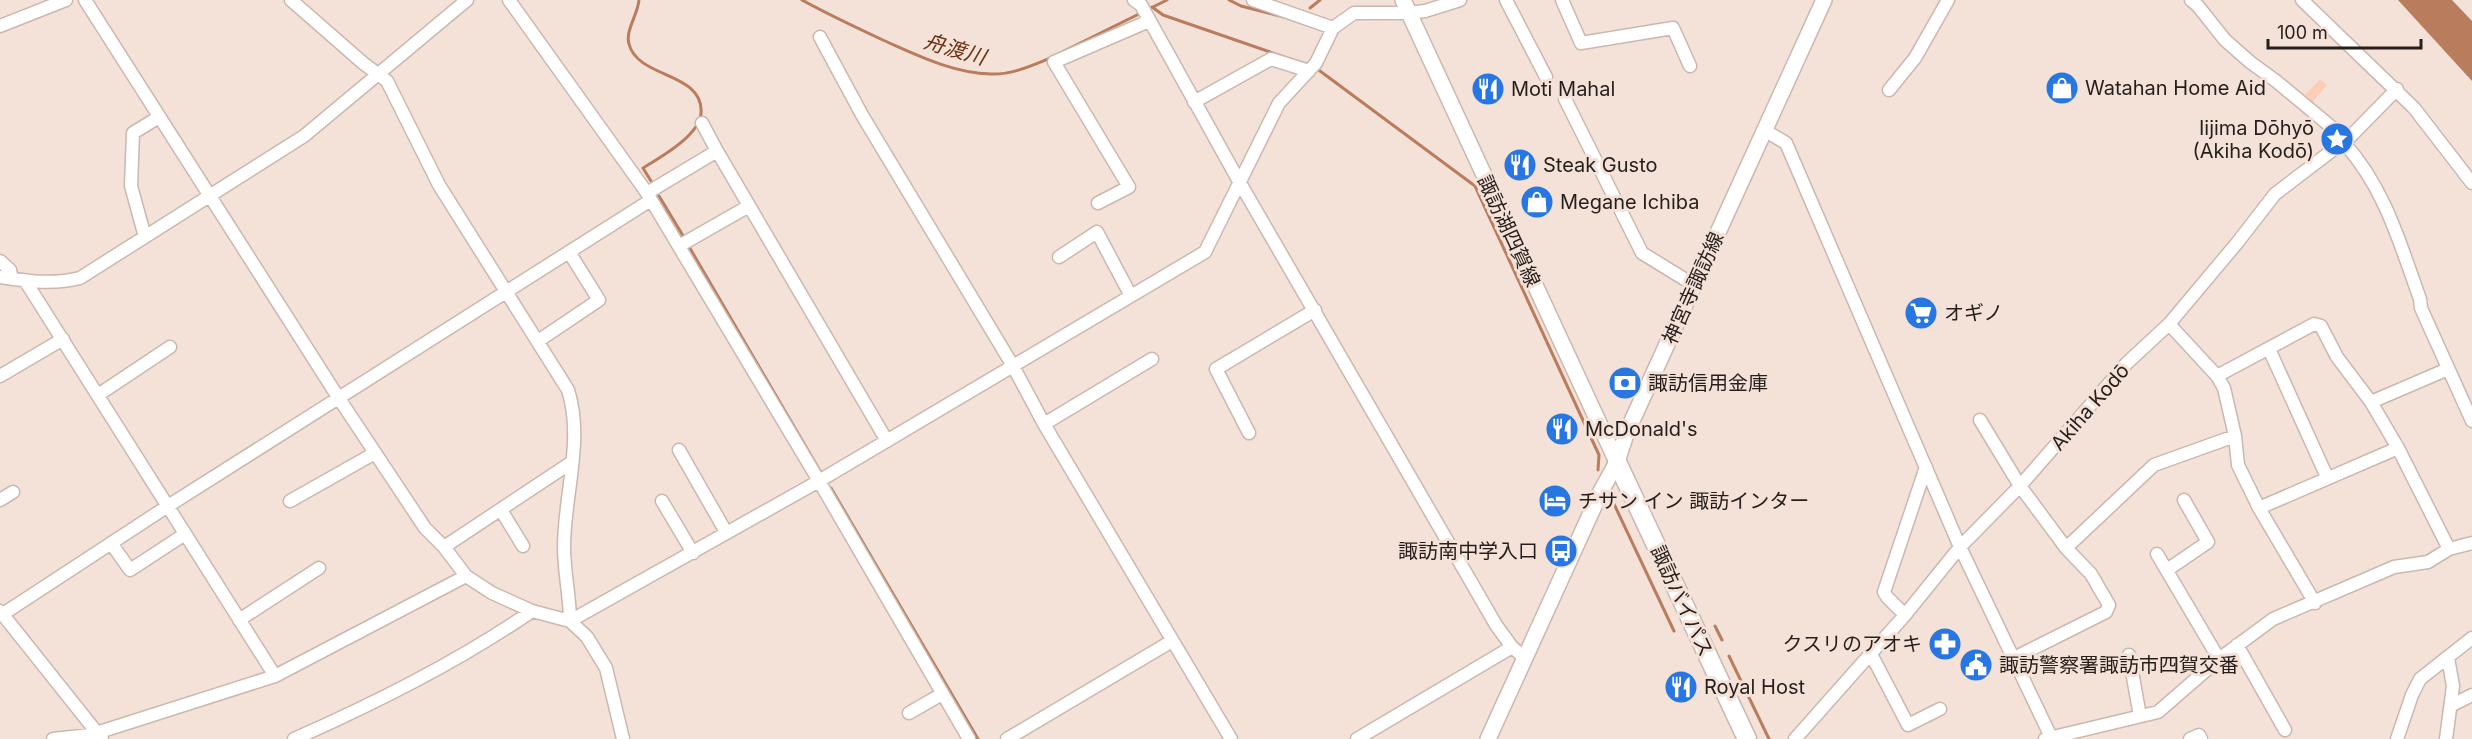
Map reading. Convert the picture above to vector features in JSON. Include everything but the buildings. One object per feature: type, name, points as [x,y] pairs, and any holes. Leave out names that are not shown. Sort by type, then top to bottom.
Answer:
[{"type":"highway","name":"諏訪バイパス","points":[[1617,462],[1747,739]]},
{"type":"main road","name":"神宮寺諏訪線","points":[[1488,739],[1617,462],[1626,434],[1824,0]]},
{"type":"main road","name":"諏訪湖四賀線","points":[[1406,7],[1617,462]]},
{"type":"street","points":[[0,26],[66,0]]},
{"type":"street","points":[[85,0],[338,397],[425,528],[444,547],[466,576],[492,593],[532,611],[570,621],[587,638],[606,668],[622,739]]},
{"type":"street","points":[[0,261],[10,270],[6,278],[26,282],[61,283],[80,278],[304,136],[467,0]]},
{"type":"street","points":[[509,0],[649,197],[819,481],[969,739]]},
{"type":"street","points":[[1253,0],[1333,28]]},
{"type":"street","points":[[570,621],[819,481],[1204,252],[1280,103],[1312,68],[1333,28],[1354,13],[1406,7],[1425,11],[1460,0]]},
{"type":"street","points":[[1506,0],[1546,77]]},
{"type":"street","points":[[1562,0],[1581,43],[1673,28],[1690,66]]},
{"type":"street","points":[[1889,90],[1915,57],[1948,0]]},
{"type":"street","points":[[2191,0],[2226,40],[2323,121],[2362,162],[2385,203],[2421,299],[2421,308],[2472,421]]},
{"type":"street","points":[[2302,0],[2397,89],[2472,183]]},
{"type":"street","points":[[300,3],[387,81],[439,185],[568,390],[574,408],[572,462],[564,546],[570,621]]},
{"type":"street","points":[[1137,3],[1496,625],[1512,647],[1525,658]]},
{"type":"street","points":[[1098,203],[1129,187],[1054,62],[1148,19]]},
{"type":"street","points":[[820,37],[862,115],[1013,366],[1044,424],[1231,739]]},
{"type":"street","points":[[1194,102],[1270,59],[1312,68]]},
{"type":"street","name":"Akiha Kodō","points":[[1795,739],[1905,615],[1960,547],[2020,486],[2127,363],[2169,324],[2275,194],[2343,143],[2397,89]]},
{"type":"street","points":[[1565,99],[1642,253],[1694,285]]},
{"type":"street","points":[[145,237],[131,186],[133,134],[159,117]]},
{"type":"street","points":[[702,123],[887,441]]},
{"type":"street","points":[[1764,130],[1786,143],[1960,547],[2014,658],[2049,738],[2158,712],[2219,659],[2273,619],[2315,603],[2394,567],[2428,562],[2449,549],[2472,543]]},
{"type":"street","points":[[100,736],[2,616],[168,506],[569,252],[717,151]]},
{"type":"street","points":[[679,246],[749,206]]},
{"type":"street","points":[[1059,257],[1097,232],[1131,296]]},
{"type":"street","points":[[538,341],[598,300],[569,252]]},
{"type":"street","points":[[26,282],[275,676]]},
{"type":"street","points":[[1249,434],[1216,369],[1315,310]]},
{"type":"street","points":[[2169,324],[2217,376],[2224,388],[2235,436],[2238,465],[2259,508],[2315,603]]},
{"type":"street","points":[[2217,376],[2314,324],[2321,326],[2337,357],[2371,402],[2398,448],[2449,549]]},
{"type":"street","points":[[0,376],[63,339]]},
{"type":"street","points":[[98,395],[170,347]]},
{"type":"street","points":[[2268,349],[2327,477]]},
{"type":"street","points":[[1044,424],[1152,358]]},
{"type":"street","points":[[2371,402],[2448,369]]},
{"type":"street","points":[[1980,420],[2020,486],[2066,548],[2091,574],[2109,605],[2106,612],[2014,658]]},
{"type":"street","points":[[2066,548],[2154,465],[2235,436]]},
{"type":"street","points":[[2259,508],[2398,448]]},
{"type":"street","points":[[679,450],[726,532]]},
{"type":"street","points":[[291,501],[375,453]]},
{"type":"street","points":[[444,547],[572,462]]},
{"type":"street","points":[[1905,615],[1884,592],[1926,467]]},
{"type":"street","points":[[0,500],[13,492]]},
{"type":"street","points":[[2167,570],[2208,542],[2184,500]]},
{"type":"street","points":[[662,501],[693,553]]},
{"type":"street","points":[[501,510],[523,546]]},
{"type":"street","points":[[111,543],[130,570],[185,534]]},
{"type":"street","points":[[2157,554],[2219,659]]},
{"type":"street","points":[[239,620],[319,568]]},
{"type":"street","points":[[53,739],[100,736],[275,676],[466,576]]},
{"type":"street","points":[[294,739],[401,688],[497,635],[532,611]]},
{"type":"street","points":[[2397,739],[2420,679],[2472,638]]},
{"type":"street","points":[[1006,739],[1172,641]]},
{"type":"street","points":[[2237,645],[2285,730]]},
{"type":"street","points":[[1357,739],[1512,647]]},
{"type":"street","points":[[1871,654],[1908,725],[1940,709]]},
{"type":"street","points":[[2129,655],[2140,716]]},
{"type":"street","points":[[2445,739],[2452,705],[2453,677],[2448,658]]},
{"type":"street","points":[[909,713],[942,694]]},
{"type":"street","points":[[2452,705],[2472,695]]},
{"type":"street","points":[[2190,739],[2199,735],[2201,739]]},
{"type":"shaded area","points":[[2398,0],[2452,0],[2472,21],[2472,81]]},
{"type":"shaded area","points":[[2320,79],[2327,85],[2312,103],[2304,96]]},
{"type":"waterway","points":[[639,0],[628,39],[635,55],[644,64],[682,82],[692,90],[699,100],[701,113],[699,121],[687,137],[669,152],[643,168],[651,181]]},
{"type":"waterway","name":"舟渡川","points":[[802,0],[911,52],[963,71],[1007,73],[1053,57]]},
{"type":"waterway","name":"舟渡川","points":[[1153,7],[1167,0]]},
{"type":"waterway","name":"舟渡川","points":[[1229,0],[1241,6],[1284,17]]},
{"type":"waterway","name":"舟渡川","points":[[1310,8],[1320,0]]},
{"type":"waterway","points":[[1152,7],[1163,15],[1296,61]]},
{"type":"waterway","name":"舟渡川","points":[[1064,51],[1141,13]]},
{"type":"waterway","points":[[1316,68],[1475,186],[1599,455],[1598,470]]},
{"type":"waterway","points":[[659,196],[685,239]]},
{"type":"waterway","points":[[688,245],[820,471]]},
{"type":"waterway","points":[[831,488],[978,739]]},
{"type":"waterway","points":[[1614,504],[1674,631]]},
{"type":"waterway","points":[[1715,626],[1722,640]]},
{"type":"waterway","points":[[1729,656],[1769,739]]},
{"type":"place","name":"Watahan Home Aid","points":[[2062,88]]},
{"type":"place","name":"Moti Mahal","points":[[1488,89]]},
{"type":"place","name":"Iijima Dōhyō (Akiha Kodō)","points":[[2337,139]]},
{"type":"place","name":"Steak Gusto","points":[[1520,165]]},
{"type":"place","name":"Megane Ichiba","points":[[1537,202]]},
{"type":"place","name":"オギノ","points":[[1921,313]]},
{"type":"place","name":"諏訪信用金庫","points":[[1625,383]]},
{"type":"place","name":"McDonald's","points":[[1562,429]]},
{"type":"place","name":"チサン イン 諏訪インター","points":[[1555,501]]},
{"type":"place","name":"諏訪南中学入口","points":[[1561,551]]},
{"type":"place","name":"クスリのアオキ","points":[[1945,644]]},
{"type":"place","name":"諏訪警察署諏訪市四賀交番","points":[[1976,665]]},
{"type":"place","name":"Royal Host","points":[[1681,687]]}]
